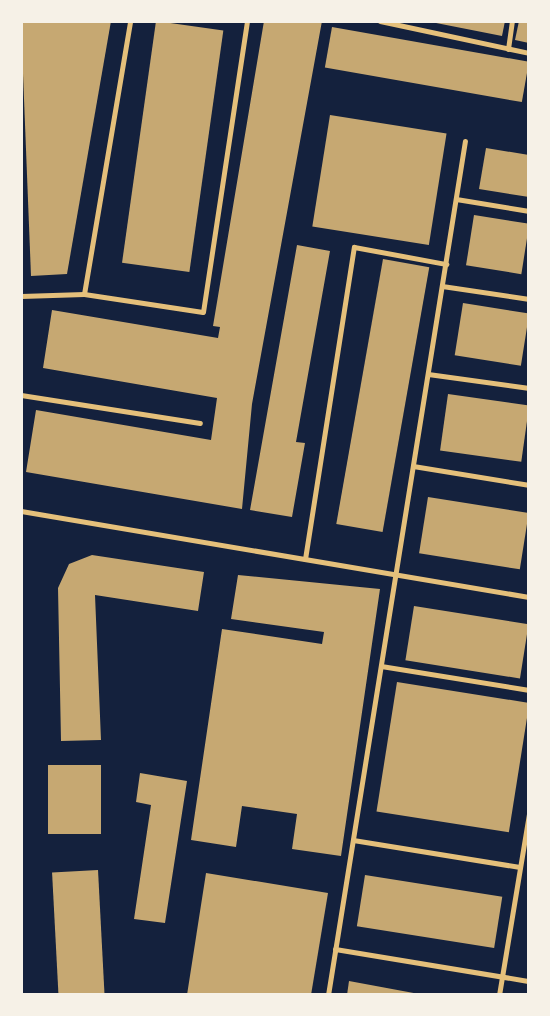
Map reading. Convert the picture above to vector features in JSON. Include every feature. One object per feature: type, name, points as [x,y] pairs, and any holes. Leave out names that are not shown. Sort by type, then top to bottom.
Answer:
[{"type":"lane","points":[[85,294],[130,21]]},
{"type":"lane","points":[[21,296],[85,294],[203,312],[247,21]]},
{"type":"lane","points":[[380,21],[529,53]]},
{"type":"lane","points":[[508,49],[512,21]]},
{"type":"lane","points":[[328,995],[466,141]]},
{"type":"lane","points":[[456,199],[529,211]]},
{"type":"lane","points":[[305,559],[354,247],[446,264]]},
{"type":"lane","points":[[442,286],[529,299]]},
{"type":"lane","points":[[428,373],[529,388]]},
{"type":"lane","points":[[21,395],[200,423]]},
{"type":"lane","points":[[413,466],[529,485]]},
{"type":"lane","points":[[21,511],[529,597]]},
{"type":"lane","points":[[381,666],[529,690]]},
{"type":"lane","points":[[499,995],[529,814]]},
{"type":"lane","points":[[353,840],[520,867]]},
{"type":"lane","points":[[335,949],[529,981]]},
{"type":"building","points":[[111,21],[67,274],[31,276],[21,23]]},
{"type":"building","points":[[156,21],[223,30],[189,272],[122,263]]},
{"type":"building","points":[[264,21],[322,21],[252,404],[242,509],[26,472],[36,410],[211,440],[217,398],[43,368],[52,310],[218,338],[220,327],[213,326]]},
{"type":"building","points":[[426,21],[505,21],[502,36]]},
{"type":"building","points":[[519,21],[529,21],[529,43],[515,40]]},
{"type":"building","points":[[332,27],[529,62],[522,102],[325,67]]},
{"type":"building","points":[[330,115],[447,133],[429,245],[312,227]]},
{"type":"building","points":[[486,148],[529,155],[529,197],[479,189]]},
{"type":"building","points":[[474,215],[529,224],[521,274],[466,265]]},
{"type":"building","points":[[297,245],[330,251],[296,442],[305,443],[292,517],[250,510]]},
{"type":"building","points":[[383,259],[429,267],[383,532],[336,524]]},
{"type":"building","points":[[463,303],[529,313],[521,366],[455,355]]},
{"type":"building","points":[[448,394],[529,405],[521,462],[440,450]]},
{"type":"building","points":[[428,497],[529,513],[520,569],[419,553]]},
{"type":"building","points":[[92,555],[204,572],[198,611],[95,595],[101,740],[61,741],[58,588],[69,564]]},
{"type":"building","points":[[238,575],[380,589],[341,856],[292,849],[297,814],[242,806],[236,847],[191,840],[222,629],[322,644],[324,632],[231,619]]},
{"type":"building","points":[[414,606],[529,624],[520,678],[405,660]]},
{"type":"building","points":[[397,682],[529,703],[509,832],[377,811]]},
{"type":"building","points":[[48,765],[101,765],[101,834],[48,834]]},
{"type":"building","points":[[140,773],[187,781],[165,923],[134,919],[151,805],[136,802]]},
{"type":"building","points":[[98,870],[105,995],[58,995],[52,872]]},
{"type":"building","points":[[206,873],[328,893],[311,995],[187,995]]},
{"type":"building","points":[[365,875],[502,897],[494,948],[357,926]]},
{"type":"building","points":[[349,981],[419,994],[419,995],[347,995]]}]
